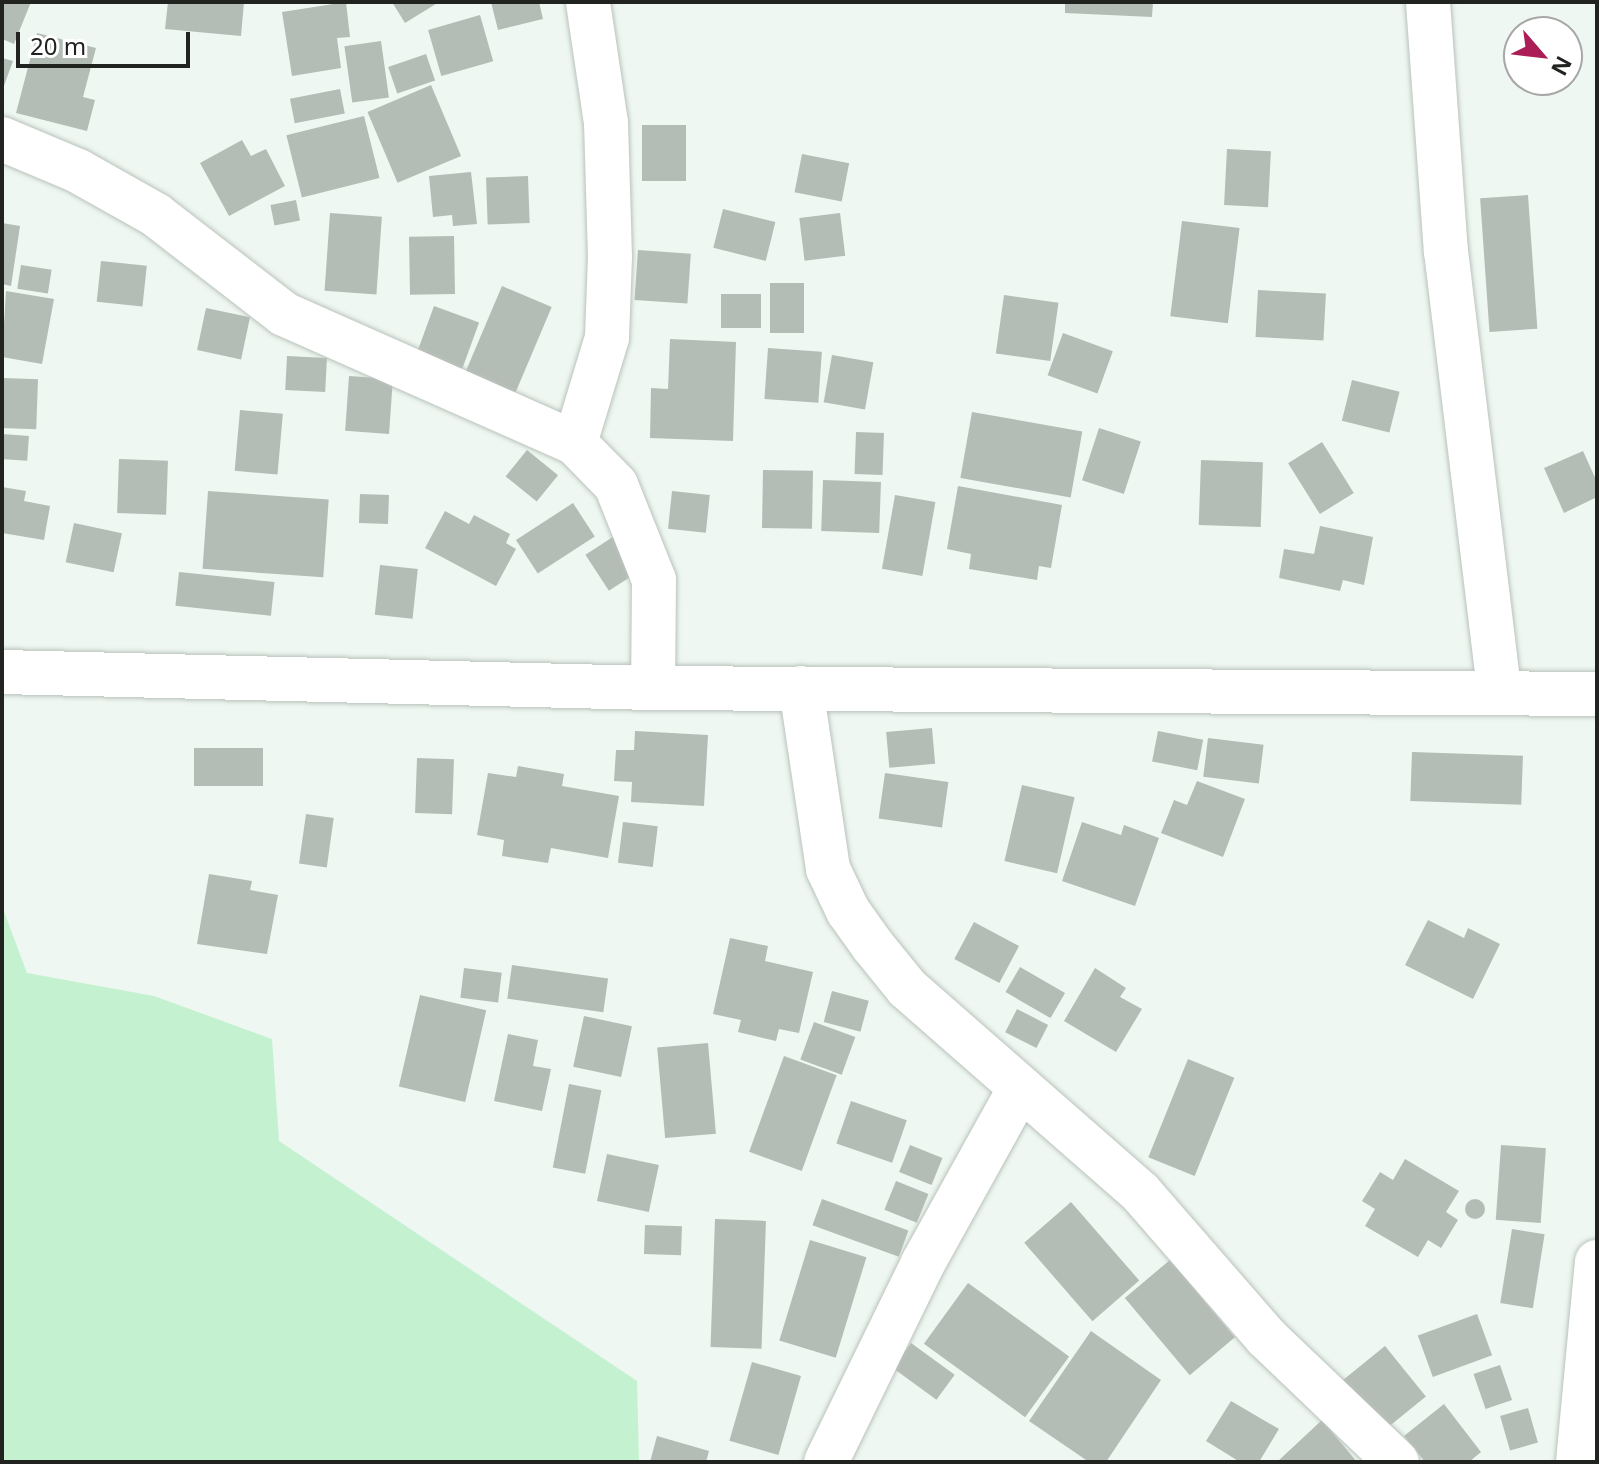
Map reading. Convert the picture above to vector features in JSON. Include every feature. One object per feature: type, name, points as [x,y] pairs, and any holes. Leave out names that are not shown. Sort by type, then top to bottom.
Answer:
[{"type":"street","points":[[575,443],[607,338],[610,257],[606,123],[588,2]]},
{"type":"street","points":[[1428,2],[1446,251],[1499,691]]},
{"type":"street","points":[[2,139],[78,171],[156,215],[284,314],[575,443],[616,485],[643,545],[654,580],[653,688]]},
{"type":"street","points":[[2,672],[653,688],[1597,694]]},
{"type":"street","points":[[801,688],[828,869],[848,911],[907,988],[1140,1192],[1266,1337],[1397,1462]]},
{"type":"street","points":[[826,1462],[923,1263],[1020,1088]]},
{"type":"street","points":[[1578,1462],[1597,1262]]},
{"type":"green space","points":[[2,906],[27,973],[154,996],[272,1039],[279,1141],[637,1381],[639,1462],[2,1462]]},
{"type":"building","points":[[2,2],[31,2],[14,44],[2,39]]},
{"type":"building","points":[[168,2],[244,2],[241,36],[165,29]]},
{"type":"building","points":[[346,2],[350,37],[337,38],[341,68],[292,76],[282,12]]},
{"type":"building","points":[[392,2],[439,2],[405,23]]},
{"type":"building","points":[[491,2],[539,2],[543,19],[498,30]]},
{"type":"building","points":[[1065,2],[1153,2],[1152,17],[1065,13]]},
{"type":"building","points":[[480,15],[493,61],[441,76],[428,30]]},
{"type":"building","points":[[37,33],[96,48],[83,97],[95,100],[87,131],[16,113]]},
{"type":"building","points":[[381,41],[389,97],[352,103],[344,46]]},
{"type":"building","points":[[426,54],[435,80],[397,93],[388,67]]},
{"type":"building","points":[[2,58],[13,61],[2,91]]},
{"type":"building","points":[[431,85],[461,156],[398,183],[367,112]]},
{"type":"building","points":[[340,89],[345,114],[295,123],[290,99]]},
{"type":"building","points":[[364,116],[379,178],[302,197],[286,135]]},
{"type":"building","points":[[642,125],[686,125],[686,181],[642,181]]},
{"type":"building","points":[[242,140],[251,156],[266,149],[285,186],[229,216],[200,163]]},
{"type":"building","points":[[1227,149],[1271,151],[1268,207],[1224,205]]},
{"type":"building","points":[[802,154],[849,163],[842,201],[795,192]]},
{"type":"building","points":[[471,172],[477,224],[453,226],[452,215],[433,217],[429,176]]},
{"type":"building","points":[[528,176],[530,223],[488,224],[486,177]]},
{"type":"building","points":[[1528,195],[1537,329],[1489,332],[1480,198]]},
{"type":"building","points":[[296,200],[300,221],[274,226],[270,205]]},
{"type":"building","points":[[723,209],[775,222],[766,261],[713,248]]},
{"type":"building","points":[[330,213],[382,217],[376,294],[325,291]]},
{"type":"building","points":[[840,213],[845,256],[805,261],[799,218]]},
{"type":"building","points":[[1182,221],[1240,228],[1228,323],[1170,316]]},
{"type":"building","points":[[2,223],[20,226],[11,286],[2,284]]},
{"type":"building","points":[[454,236],[455,294],[410,295],[409,237]]},
{"type":"building","points":[[638,250],[691,254],[687,304],[635,300]]},
{"type":"building","points":[[101,261],[147,266],[142,307],[97,302]]},
{"type":"building","points":[[21,265],[52,270],[48,294],[17,289]]},
{"type":"building","points":[[770,283],[804,283],[804,333],[770,333]]},
{"type":"building","points":[[502,286],[552,307],[515,394],[465,373]]},
{"type":"building","points":[[1258,290],[1326,294],[1323,340],[1256,337]]},
{"type":"building","points":[[6,291],[54,299],[42,364],[2,357]]},
{"type":"building","points":[[721,294],[761,294],[761,328],[721,328]]},
{"type":"building","points":[[1004,295],[1058,303],[1050,361],[996,353]]},
{"type":"building","points":[[434,306],[479,322],[461,372],[416,356]]},
{"type":"building","points":[[206,308],[250,317],[241,359],[197,350]]},
{"type":"building","points":[[1063,333],[1113,351],[1097,393],[1048,375]]},
{"type":"building","points":[[670,339],[736,342],[733,441],[650,438],[651,388],[668,389]]},
{"type":"building","points":[[768,348],[822,352],[818,403],[764,399]]},
{"type":"building","points":[[832,355],[873,362],[865,410],[824,402]]},
{"type":"building","points":[[287,356],[327,358],[325,392],[285,390]]},
{"type":"building","points":[[349,376],[393,379],[389,434],[345,431]]},
{"type":"building","points":[[3,378],[38,379],[36,429],[2,428]]},
{"type":"building","points":[[1352,380],[1400,392],[1389,433],[1342,421]]},
{"type":"building","points":[[240,410],[283,414],[278,475],[235,471]]},
{"type":"building","points":[[972,412],[1082,431],[1071,497],[960,478]]},
{"type":"building","points":[[1099,428],[1141,442],[1124,494],[1082,480]]},
{"type":"building","points":[[856,432],[884,433],[883,475],[855,474]]},
{"type":"building","points":[[2,434],[29,436],[27,461],[2,459]]},
{"type":"building","points":[[1322,442],[1354,493],[1320,514],[1288,463]]},
{"type":"building","points":[[527,450],[558,475],[537,502],[506,476]]},
{"type":"building","points":[[1583,451],[1597,482],[1597,497],[1564,513],[1544,468]]},
{"type":"building","points":[[119,459],[168,461],[166,515],[117,513]]},
{"type":"building","points":[[1201,460],[1263,462],[1261,527],[1199,525]]},
{"type":"building","points":[[763,470],[813,471],[812,529],[762,528]]},
{"type":"building","points":[[823,480],[881,482],[879,533],[821,531]]},
{"type":"building","points":[[958,486],[1062,505],[1051,568],[1039,566],[1037,580],[969,569],[971,554],[947,549]]},
{"type":"building","points":[[2,487],[26,491],[24,501],[50,506],[44,540],[2,533]]},
{"type":"building","points":[[208,491],[329,499],[323,577],[203,569]]},
{"type":"building","points":[[672,491],[710,495],[706,533],[668,529]]},
{"type":"building","points":[[360,494],[389,495],[388,524],[359,523]]},
{"type":"building","points":[[895,495],[935,502],[922,576],[882,569]]},
{"type":"building","points":[[573,503],[595,537],[538,574],[516,540]]},
{"type":"building","points":[[445,511],[469,524],[474,515],[510,534],[506,543],[516,549],[496,586],[425,548]]},
{"type":"building","points":[[74,523],[122,533],[114,572],[66,562]]},
{"type":"building","points":[[1320,526],[1373,537],[1364,585],[1343,580],[1340,591],[1279,578],[1284,549],[1314,554]]},
{"type":"building","points":[[619,533],[642,569],[609,591],[585,555]]},
{"type":"building","points":[[380,565],[418,569],[413,619],[375,615]]},
{"type":"building","points":[[179,572],[274,582],[271,616],[175,606]]},
{"type":"building","points":[[932,728],[935,764],[889,768],[886,732]]},
{"type":"building","points":[[635,731],[708,735],[704,806],[631,802],[632,782],[614,781],[616,750],[634,750]]},
{"type":"building","points":[[1158,731],[1203,740],[1197,770],[1152,761]]},
{"type":"building","points":[[1208,738],[1264,745],[1259,784],[1203,777]]},
{"type":"building","points":[[194,748],[263,748],[263,786],[194,786]]},
{"type":"building","points":[[1412,752],[1523,756],[1521,805],[1410,801]]},
{"type":"building","points":[[417,758],[454,759],[452,814],[415,813]]},
{"type":"building","points":[[518,766],[564,774],[562,786],[619,796],[608,858],[551,848],[548,863],[502,856],[504,840],[477,835],[488,773],[516,777]]},
{"type":"building","points":[[885,773],[948,782],[942,827],[879,819]]},
{"type":"building","points":[[1197,781],[1245,799],[1223,857],[1161,833],[1174,800],[1187,805]]},
{"type":"building","points":[[1022,785],[1075,797],[1057,873],[1004,861]]},
{"type":"building","points":[[306,814],[334,818],[327,867],[299,864]]},
{"type":"building","points":[[623,822],[658,826],[653,867],[618,863]]},
{"type":"building","points":[[1082,822],[1121,835],[1124,825],[1159,838],[1135,906],[1062,881]]},
{"type":"building","points":[[209,874],[252,881],[250,890],[278,895],[267,954],[197,944]]},
{"type":"building","points":[[1428,920],[1464,938],[1468,928],[1500,944],[1473,999],[1405,965]]},
{"type":"building","points":[[974,922],[1019,946],[999,983],[954,959]]},
{"type":"building","points":[[730,938],[768,946],[765,961],[813,972],[799,1033],[779,1029],[776,1041],[738,1032],[741,1020],[713,1014]]},
{"type":"building","points":[[512,965],[608,978],[603,1012],[507,999]]},
{"type":"building","points":[[1020,967],[1065,993],[1051,1018],[1006,992]]},
{"type":"building","points":[[464,968],[502,973],[498,1002],[460,998]]},
{"type":"building","points":[[1095,968],[1126,988],[1120,997],[1142,1009],[1116,1052],[1064,1021]]},
{"type":"building","points":[[832,991],[869,1001],[860,1032],[824,1022]]},
{"type":"building","points":[[420,995],[486,1010],[465,1102],[399,1087]]},
{"type":"building","points":[[1017,1009],[1048,1025],[1036,1048],[1005,1032]]},
{"type":"building","points":[[584,1016],[632,1026],[621,1077],[573,1067]]},
{"type":"building","points":[[814,1022],[855,1037],[842,1075],[800,1060]]},
{"type":"building","points":[[508,1034],[538,1040],[533,1066],[551,1069],[542,1111],[494,1101]]},
{"type":"building","points":[[708,1043],[716,1134],[665,1138],[657,1047]]},
{"type":"building","points":[[784,1056],[837,1075],[802,1171],[749,1152]]},
{"type":"building","points":[[1188,1059],[1234,1078],[1195,1176],[1148,1157]]},
{"type":"building","points":[[569,1084],[601,1090],[585,1174],[553,1167]]},
{"type":"building","points":[[851,1101],[907,1120],[892,1163],[836,1144]]},
{"type":"building","points":[[910,1145],[942,1158],[932,1185],[899,1172]]},
{"type":"building","points":[[1501,1145],[1546,1148],[1541,1223],[1496,1220]]},
{"type":"building","points":[[607,1154],[659,1165],[649,1212],[597,1201]]},
{"type":"building","points":[[1405,1159],[1459,1191],[1446,1212],[1458,1220],[1441,1248],[1428,1240],[1418,1257],[1365,1226],[1375,1209],[1362,1201],[1380,1172],[1393,1180]]},
{"type":"building","points":[[896,1181],[928,1194],[917,1223],[884,1210]]},
{"type":"building","points":[[822,1199],[908,1230],[899,1257],[812,1225]]},
{"type":"building","points":[[1475,1199],[1482,1202],[1485,1209],[1482,1216],[1475,1219],[1468,1216],[1465,1209],[1468,1202]]},
{"type":"building","points":[[1071,1202],[1139,1280],[1092,1321],[1024,1243]]},
{"type":"building","points":[[715,1219],[766,1221],[762,1349],[711,1347]]},
{"type":"building","points":[[645,1225],[682,1226],[681,1255],[644,1254]]},
{"type":"building","points":[[1512,1229],[1545,1234],[1533,1308],[1500,1303]]},
{"type":"building","points":[[810,1240],[866,1257],[836,1358],[779,1340]]},
{"type":"building","points":[[1170,1260],[1235,1337],[1190,1375],[1125,1298]]},
{"type":"building","points":[[968,1283],[1069,1356],[1025,1417],[924,1344]]},
{"type":"building","points":[[1477,1314],[1492,1355],[1433,1377],[1418,1336]]},
{"type":"building","points":[[1091,1331],[1161,1380],[1106,1462],[1089,1462],[1029,1421]]},
{"type":"building","points":[[911,1343],[955,1375],[936,1400],[893,1368]]},
{"type":"building","points":[[1385,1346],[1426,1397],[1384,1430],[1343,1380]]},
{"type":"building","points":[[752,1362],[801,1376],[778,1455],[729,1441]]},
{"type":"building","points":[[1500,1365],[1512,1400],[1486,1409],[1474,1374]]},
{"type":"building","points":[[1231,1401],[1279,1429],[1259,1462],[1240,1462],[1206,1441]]},
{"type":"building","points":[[1444,1404],[1481,1452],[1469,1462],[1425,1462],[1404,1436]]},
{"type":"building","points":[[1528,1408],[1538,1443],[1510,1451],[1500,1416]]},
{"type":"building","points":[[1322,1420],[1357,1462],[1277,1462]]},
{"type":"building","points":[[657,1436],[709,1451],[706,1462],[650,1462]]}]
